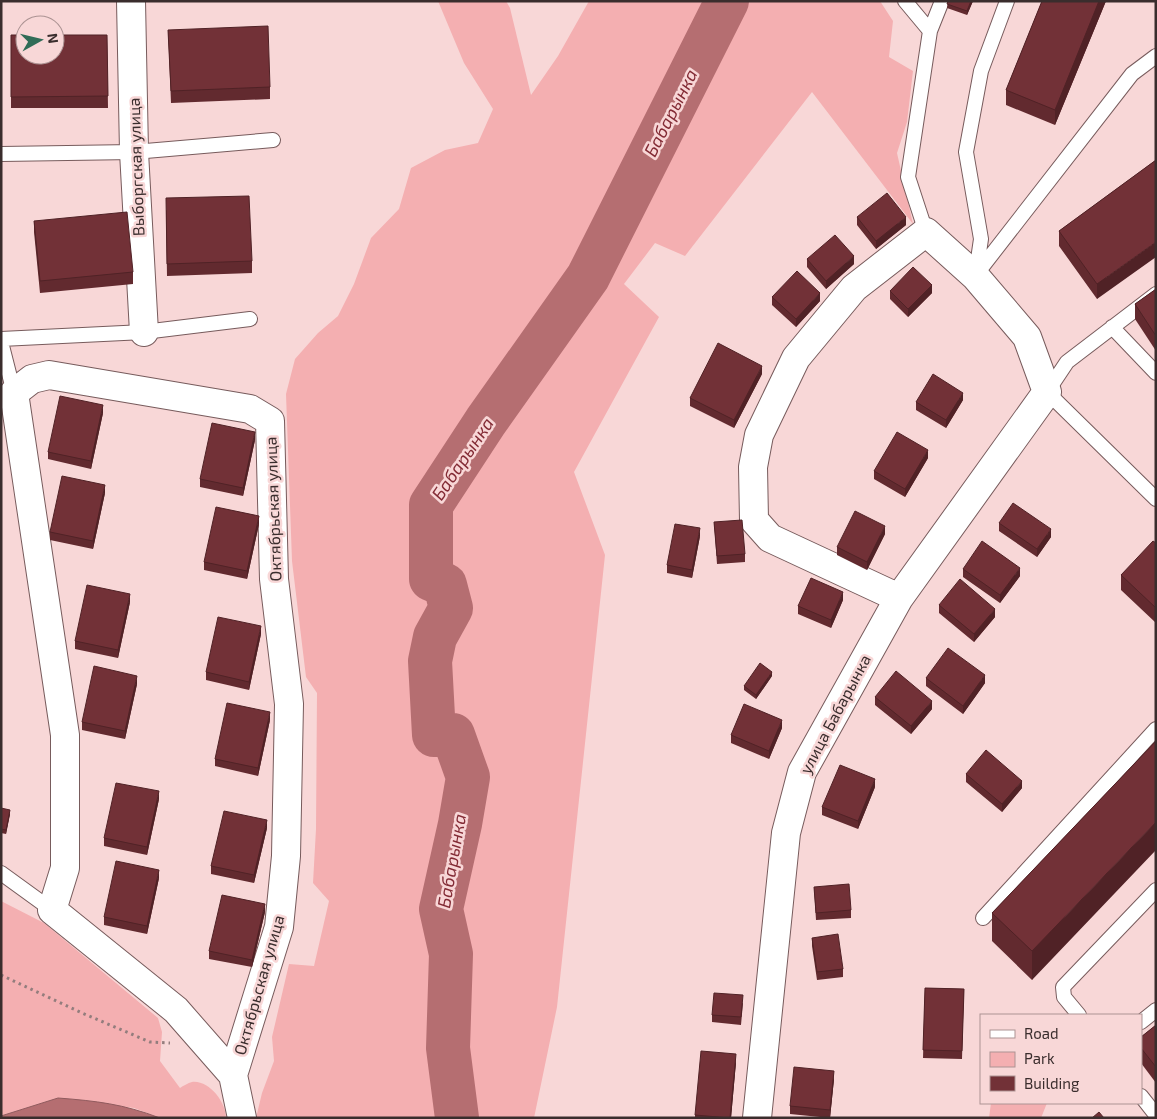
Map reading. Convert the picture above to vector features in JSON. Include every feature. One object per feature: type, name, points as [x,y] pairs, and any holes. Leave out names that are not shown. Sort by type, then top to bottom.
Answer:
[{"type":"street","name":"Выборгская улица","points":[[131,1],[134,152],[144,332]]},
{"type":"street","points":[[898,598],[770,538],[754,520],[753,468],[759,435],[796,358],[854,288],[926,232],[975,276],[1027,337],[1047,392]]},
{"type":"street","name":"Октябрьская улица","points":[[14,393],[32,379],[49,375],[250,409],[270,421],[274,579],[289,704],[286,856],[279,926],[232,1075]]},
{"type":"street","name":"улица Бабарынка","points":[[757,1118],[786,833],[802,772],[898,598],[1047,392]]},
{"type":"street","points":[[14,393],[65,735],[65,868],[52,910]]},
{"type":"street","name":"Октябрьская улица","points":[[52,910],[176,1010],[232,1075]]},
{"type":"street","points":[[232,1075],[242,1118]]},
{"type":"lane","points":[[905,1],[930,31]]},
{"type":"lane","points":[[926,232],[908,177],[930,31],[942,1]]},
{"type":"lane","points":[[975,276],[981,239],[966,152],[982,71],[1007,1]]},
{"type":"lane","points":[[975,276],[1132,74],[1156,56]]},
{"type":"lane","points":[[1,154],[134,152],[274,140]]},
{"type":"lane","points":[[1156,294],[1067,362],[1047,392],[1156,499]]},
{"type":"lane","points":[[14,393],[1,340],[144,332],[250,319]]},
{"type":"lane","points":[[1112,327],[1156,373]]},
{"type":"lane","points":[[983,918],[1156,729]]},
{"type":"lane","points":[[1,873],[52,910]]},
{"type":"lane","points":[[1078,1014],[1064,997],[1063,987],[1156,890]]},
{"type":"lane","points":[[1142,1021],[1156,1010]]},
{"type":"lane","points":[[1142,1097],[1156,1115]]},
{"type":"path","points":[[1,975],[150,1042],[204,1042]]},
{"type":"green space","points":[[438,1],[506,1],[510,8],[531,95],[558,56],[589,1],[880,1],[893,21],[889,57],[913,71],[907,122],[897,153],[913,224],[812,92],[685,256],[655,243],[624,284],[659,317],[574,472],[605,555],[557,1007],[534,1118],[256,1118],[262,1093],[274,1061],[272,1037],[289,964],[314,966],[329,901],[313,883],[316,829],[317,693],[306,677],[292,561],[286,394],[295,359],[318,333],[338,316],[354,284],[371,238],[399,209],[411,168],[445,150],[478,143],[493,109],[464,63]]},
{"type":"green space","points":[[1,901],[44,923],[158,1018],[162,1032],[160,1061],[180,1088],[192,1082],[198,1082],[210,1088],[220,1099],[226,1118],[160,1118],[134,1108],[58,1098],[1,1116]]},
{"type":"green space","points":[[991,1104],[1047,1104],[1041,1118],[989,1118]]},
{"type":"shaded area","points":[[58,1098],[110,1104],[134,1109],[160,1118],[1,1118],[1,1116]]},
{"type":"building","points":[[948,1],[971,1],[967,11],[947,4]]},
{"type":"building","points":[[1042,1],[1099,1],[1055,110],[1006,90]]},
{"type":"building","points":[[268,26],[270,87],[171,91],[168,30]]},
{"type":"building","points":[[11,35],[15,35],[15,65],[65,65],[65,35],[107,35],[108,96],[11,97]]},
{"type":"building","points":[[1156,160],[1156,242],[1097,284],[1059,231]]},
{"type":"building","points":[[887,193],[906,217],[876,241],[857,217]]},
{"type":"building","points":[[249,196],[252,261],[167,264],[166,198]]},
{"type":"building","points":[[127,212],[133,272],[40,281],[34,221]]},
{"type":"building","points":[[835,235],[854,256],[826,281],[807,259]]},
{"type":"building","points":[[913,267],[932,285],[908,309],[890,291]]},
{"type":"building","points":[[797,271],[820,293],[796,319],[772,297]]},
{"type":"building","points":[[1156,289],[1156,336],[1135,304]]},
{"type":"building","points":[[718,343],[762,366],[734,420],[690,398]]},
{"type":"building","points":[[933,374],[963,393],[946,420],[916,402]]},
{"type":"building","points":[[60,396],[103,405],[91,461],[48,452]]},
{"type":"building","points":[[212,423],[255,432],[243,488],[200,479]]},
{"type":"building","points":[[897,432],[928,450],[905,489],[874,471]]},
{"type":"building","points":[[62,476],[105,485],[93,541],[50,532]]},
{"type":"building","points":[[1013,503],[1051,529],[1037,549],[999,523]]},
{"type":"building","points":[[216,507],[259,516],[247,571],[204,562]]},
{"type":"building","points":[[855,511],[885,526],[867,562],[837,547]]},
{"type":"building","points":[[742,520],[745,554],[717,556],[714,522]]},
{"type":"building","points":[[675,524],[700,528],[692,570],[667,565]]},
{"type":"building","points":[[982,541],[1020,568],[1000,595],[963,569]]},
{"type":"building","points":[[1153,541],[1156,543],[1156,608],[1121,575]]},
{"type":"building","points":[[811,578],[843,592],[831,620],[798,606]]},
{"type":"building","points":[[960,579],[995,609],[974,634],[939,605]]},
{"type":"building","points":[[87,585],[130,594],[118,650],[75,641]]},
{"type":"building","points":[[218,617],[261,626],[249,682],[206,672]]},
{"type":"building","points":[[948,648],[985,675],[963,706],[926,678]]},
{"type":"building","points":[[760,663],[772,672],[756,695],[744,686]]},
{"type":"building","points":[[94,666],[137,676],[125,731],[82,722]]},
{"type":"building","points":[[896,671],[932,701],[911,726],[875,697]]},
{"type":"building","points":[[227,703],[270,712],[258,768],[215,759]]},
{"type":"building","points":[[744,704],[782,720],[769,751],[731,735]]},
{"type":"building","points":[[1156,741],[1156,822],[1032,951],[992,913]]},
{"type":"building","points":[[986,750],[1022,781],[1002,804],[966,774]]},
{"type":"building","points":[[840,765],[875,779],[858,821],[822,807]]},
{"type":"building","points":[[116,783],[159,791],[147,847],[104,838]]},
{"type":"building","points":[[1,808],[10,810],[6,830],[1,829]]},
{"type":"building","points":[[224,811],[267,820],[254,875],[211,866]]},
{"type":"building","points":[[116,861],[159,870],[147,926],[104,917]]},
{"type":"building","points":[[849,884],[851,910],[816,913],[814,887]]},
{"type":"building","points":[[222,895],[265,904],[252,960],[209,951]]},
{"type":"building","points":[[838,934],[843,969],[817,972],[812,938]]},
{"type":"building","points":[[925,988],[964,989],[962,1051],[923,1050]]},
{"type":"building","points":[[714,993],[743,995],[741,1017],[712,1015]]},
{"type":"building","points":[[1156,1025],[1156,1067],[1142,1049],[1142,1036]]},
{"type":"building","points":[[701,1051],[736,1054],[730,1118],[695,1115]]},
{"type":"building","points":[[794,1067],[834,1071],[830,1110],[790,1106]]},
{"type":"building","points":[[1099,1112],[1104,1118],[1092,1118]]},
{"type":"waterway","name":"Бабарынка","points":[[457,1118],[448,1048],[451,954],[441,909],[460,824],[468,777],[453,735],[434,735],[430,661],[435,637],[451,608],[445,585],[431,579],[431,505],[486,421],[588,277],[727,1]]}]
